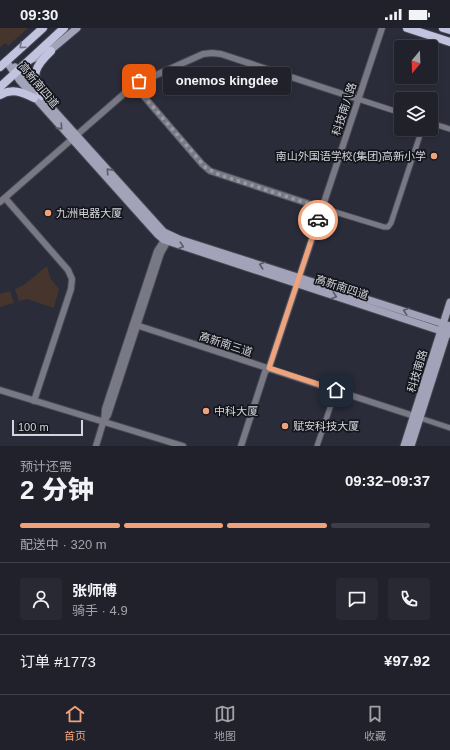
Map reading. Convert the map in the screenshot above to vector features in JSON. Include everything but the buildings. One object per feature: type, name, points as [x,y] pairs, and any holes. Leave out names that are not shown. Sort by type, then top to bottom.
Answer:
[{"type":"main road","points":[[0,88],[64,28]]},
{"type":"main road","points":[[0,95],[5,92],[14,91],[38,97],[35,74],[40,62],[77,28]]},
{"type":"main road","points":[[407,28],[450,42]]},
{"type":"main road","points":[[443,28],[450,30]]},
{"type":"main road","points":[[3,64],[41,29]]},
{"type":"main road","points":[[30,60],[41,57],[51,51]]},
{"type":"main road","name":"高新南四道","points":[[3,64],[16,72],[168,238],[297,284],[447,328]]},
{"type":"main road","name":"高新南四道","points":[[168,238],[300,277],[447,328]]},
{"type":"main road","name":"科技南路","points":[[404,446],[417,417],[447,328],[450,302]]},
{"type":"main road","name":"科技南路","points":[[411,446],[417,417]]},
{"type":"street","name":"科技南八路","points":[[241,446],[265,372],[269,368],[300,277],[382,28]]},
{"type":"street","points":[[0,202],[134,85],[203,54],[212,52],[394,111]]},
{"type":"street","points":[[134,85],[202,164],[210,171],[384,227],[388,227],[391,224],[420,136]]},
{"type":"street","points":[[438,125],[450,129]]},
{"type":"street","points":[[5,198],[68,270],[72,279],[71,289],[34,401]]},
{"type":"street","points":[[96,446],[108,415],[157,251],[168,238]]},
{"type":"street","name":"高新南三道","points":[[136,324],[450,428]]},
{"type":"street","points":[[0,390],[183,446]]},
{"type":"street","points":[[317,446],[336,390]]},
{"type":"shaded area","points":[[0,28],[28,28],[8,46],[6,43],[0,47]]},
{"type":"shaded area","points":[[47,266],[50,278],[59,289],[54,308],[27,299],[19,301],[15,289],[24,285]]},
{"type":"shaded area","points":[[10,291],[14,303],[0,307],[0,294]]},
{"type":"way so far","points":[[139,81],[134,85],[206,168],[220,175],[322,208],[318,220]]},
{"type":"place","name":"onemos kingdee","points":[[139,81]]},
{"type":"place","name":"南山外国语学校(集团)高新小学","points":[[434,156]]},
{"type":"place","name":"九洲电器大厦","points":[[48,213]]},
{"type":"place","name":"中科大厦","points":[[206,411]]},
{"type":"place","name":"赋安科技大厦","points":[[285,426]]},
{"type":"route","points":[[318,220],[269,368],[336,390]]}]
